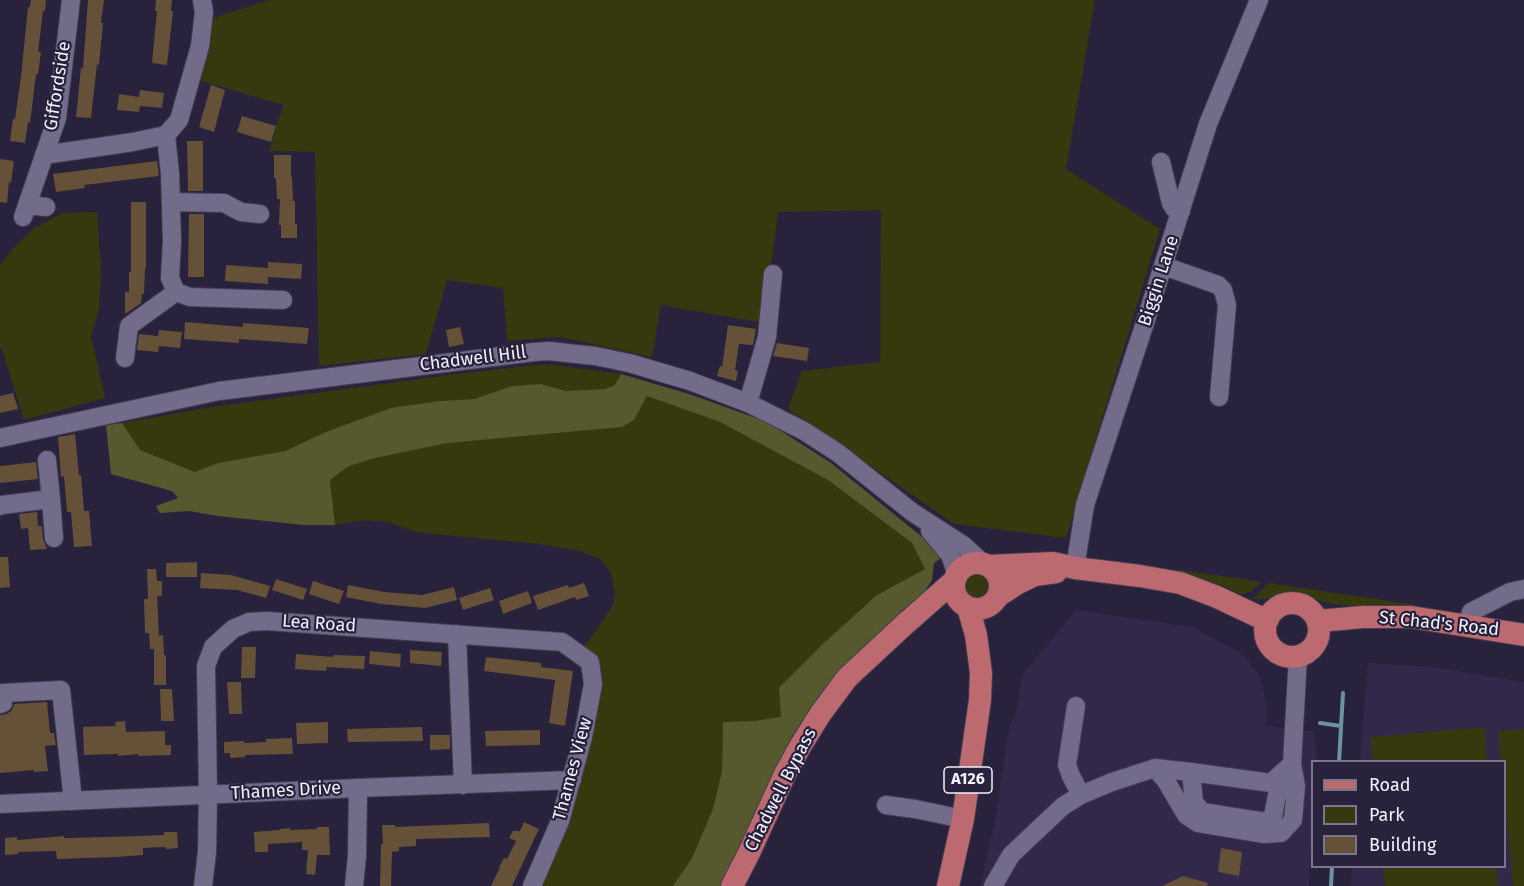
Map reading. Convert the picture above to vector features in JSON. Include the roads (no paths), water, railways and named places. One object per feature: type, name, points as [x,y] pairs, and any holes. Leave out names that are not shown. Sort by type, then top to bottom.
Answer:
[{"type":"main road","points":[[1075,568],[1035,575],[1018,583],[984,608],[967,606],[956,593],[956,577],[970,564],[1053,562],[1075,568],[1180,583],[1218,597],[1257,616],[1268,618]]},
{"type":"main road","points":[[986,565],[996,573],[999,580],[1000,589],[997,597]]},
{"type":"main road","name":"Chadwell Bypass","points":[[732,886],[801,744],[821,713],[847,678],[956,577]]},
{"type":"main road","name":"A126","points":[[948,886],[963,819],[980,699],[981,673],[997,597]]},
{"type":"main road","points":[[1288,603],[1305,606],[1318,621],[1320,628],[1316,643],[1311,649],[1298,656],[1282,654],[1269,643],[1265,626],[1268,618],[1273,611],[1288,603]]},
{"type":"main road","name":"Chadwell Bypass","points":[[883,644],[924,620],[947,610],[967,606]]},
{"type":"main road","name":"A126","points":[[967,606],[976,635],[981,673]]},
{"type":"main road","name":"St Chad's Road","points":[[1318,621],[1399,617],[1524,635]]},
{"type":"street","name":"Giffordside","points":[[46,207],[25,211],[57,118],[71,0]]},
{"type":"street","points":[[44,155],[166,135],[179,120],[200,46],[204,12],[202,0]]},
{"type":"street","name":"Biggin Lane","points":[[1075,568],[1085,505],[1208,124],[1259,0]]},
{"type":"street","points":[[166,135],[171,202],[170,278],[176,292],[190,297],[283,300]]},
{"type":"street","points":[[1161,162],[1171,203],[1174,208],[1181,211]]},
{"type":"street","points":[[171,202],[224,203],[241,212],[260,214]]},
{"type":"street","points":[[1164,266],[1218,285],[1223,290],[1227,305],[1218,397]]},
{"type":"street","points":[[748,403],[767,337],[773,274]]},
{"type":"street","points":[[125,358],[129,326],[176,292]]},
{"type":"street","name":"Chadwell Hill","points":[[0,438],[219,391],[541,351],[595,356],[629,363],[690,381],[748,403],[804,431],[838,453],[912,512],[963,545],[986,565]]},
{"type":"street","points":[[47,460],[54,538]]},
{"type":"street","points":[[0,507],[2,504],[51,499]]},
{"type":"street","name":"Chadwell Hill","points":[[912,512],[950,555],[956,577]]},
{"type":"street","points":[[1467,625],[1471,612],[1510,592],[1524,589]]},
{"type":"street","name":"Lea Road","points":[[203,886],[207,852],[208,795],[206,666],[213,647],[233,629],[249,622],[267,621],[457,634],[562,642],[578,653]]},
{"type":"street","points":[[457,634],[463,785]]},
{"type":"street","name":"Thames View","points":[[532,886],[560,821],[583,737],[593,684],[590,662],[578,653]]},
{"type":"street","points":[[1155,768],[1166,781],[1186,815],[1198,823],[1264,834],[1281,832],[1293,820],[1296,786],[1292,764],[1298,656]]},
{"type":"street","points":[[0,704],[3,703],[3,693],[61,690],[73,801]]},
{"type":"street","points":[[1076,706],[1067,765],[1081,795]]},
{"type":"street","points":[[1191,772],[1194,802],[1202,812],[1266,822],[1273,816],[1278,790],[1292,764]]},
{"type":"street","points":[[993,886],[1011,855],[1063,806],[1081,795],[1118,787],[1155,768],[1271,783],[1292,764]]},
{"type":"street","name":"Thames Drive","points":[[0,804],[572,780]]},
{"type":"street","points":[[354,886],[358,788]]},
{"type":"street","points":[[886,805],[963,819]]},
{"type":"waterway","points":[[1339,760],[1343,693]]},
{"type":"waterway","points":[[1320,723],[1341,726]]},
{"type":"waterway","points":[[1331,886],[1332,868]]}]
